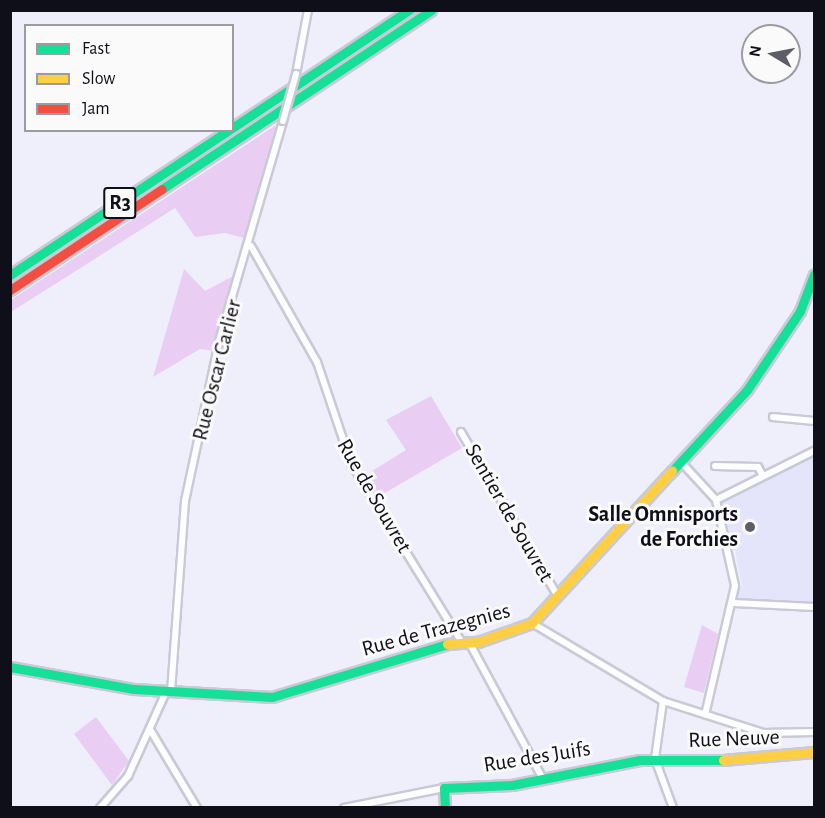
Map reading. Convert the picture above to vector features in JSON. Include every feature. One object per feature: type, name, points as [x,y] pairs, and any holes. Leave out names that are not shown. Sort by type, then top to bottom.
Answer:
[{"type":"main road","points":[[234,127],[409,10]]},
{"type":"main road","name":"R3","points":[[10,290],[431,10]]},
{"type":"main road","name":"R3","points":[[10,275],[226,132]]},
{"type":"main road","points":[[532,623],[747,390],[800,311],[814,275]]},
{"type":"main road","name":"Rue de Trazegnies","points":[[10,667],[168,692],[290,694],[439,644],[466,644],[532,623]]},
{"type":"main road","name":"Rue Neuve","points":[[655,759],[771,760],[814,752]]},
{"type":"main road","name":"Rue des Juifs","points":[[444,788],[512,785],[542,777],[655,759]]},
{"type":"main road","points":[[444,788],[445,807]]},
{"type":"street","name":"Rue Oscar Carlier","points":[[99,807],[128,776],[168,692],[184,501],[220,338],[251,246],[296,74],[308,20],[308,10]]},
{"type":"street","name":"Rue de Souvret","points":[[251,246],[317,362],[351,464],[466,644],[542,777]]},
{"type":"street","points":[[773,417],[814,421]]},
{"type":"street","name":"Sentier de Souvret","points":[[461,432],[557,595]]},
{"type":"street","points":[[716,500],[814,451]]},
{"type":"street","points":[[682,463],[716,500],[734,603],[705,715]]},
{"type":"street","points":[[715,466],[758,467],[763,476]]},
{"type":"street","points":[[734,603],[814,607]]},
{"type":"street","name":"Rue de Trazegnies","points":[[532,623],[663,701],[763,733],[814,732]]},
{"type":"street","points":[[663,701],[655,759],[673,807]]},
{"type":"street","points":[[151,731],[197,807]]},
{"type":"street","points":[[344,807],[444,788]]},
{"type":"shaded area","points":[[276,125],[248,239],[225,233],[195,237],[175,208],[11,312],[11,300]]},
{"type":"shaded area","points":[[184,269],[205,291],[239,273],[215,351],[200,349],[153,377]]},
{"type":"shaded area","points":[[431,396],[462,448],[378,497],[364,476],[406,450],[386,420]]},
{"type":"shaded area","points":[[814,451],[814,607],[734,603],[735,586],[742,585],[735,550],[727,551],[716,500]]},
{"type":"shaded area","points":[[702,625],[718,634],[704,693],[684,687]]},
{"type":"shaded area","points":[[96,717],[129,761],[112,785],[74,734]]},
{"type":"traffic: fast","points":[[234,127],[409,10]]},
{"type":"traffic: fast","points":[[162,189],[431,10]]},
{"type":"traffic: fast","points":[[10,275],[226,132]]},
{"type":"traffic: fast","points":[[672,471],[747,390],[800,311],[814,275]]},
{"type":"traffic: fast","points":[[10,667],[134,689],[272,697],[447,644]]},
{"type":"traffic: fast","points":[[445,808],[444,788],[512,785],[640,760],[723,760]]},
{"type":"traffic: slow","points":[[447,644],[478,642],[532,623],[672,471]]},
{"type":"traffic: slow","points":[[723,760],[814,752]]},
{"type":"traffic: jam","points":[[10,290],[162,189]]},
{"type":"place","name":"Salle Omnisports de Forchies","points":[[750,527]]}]
